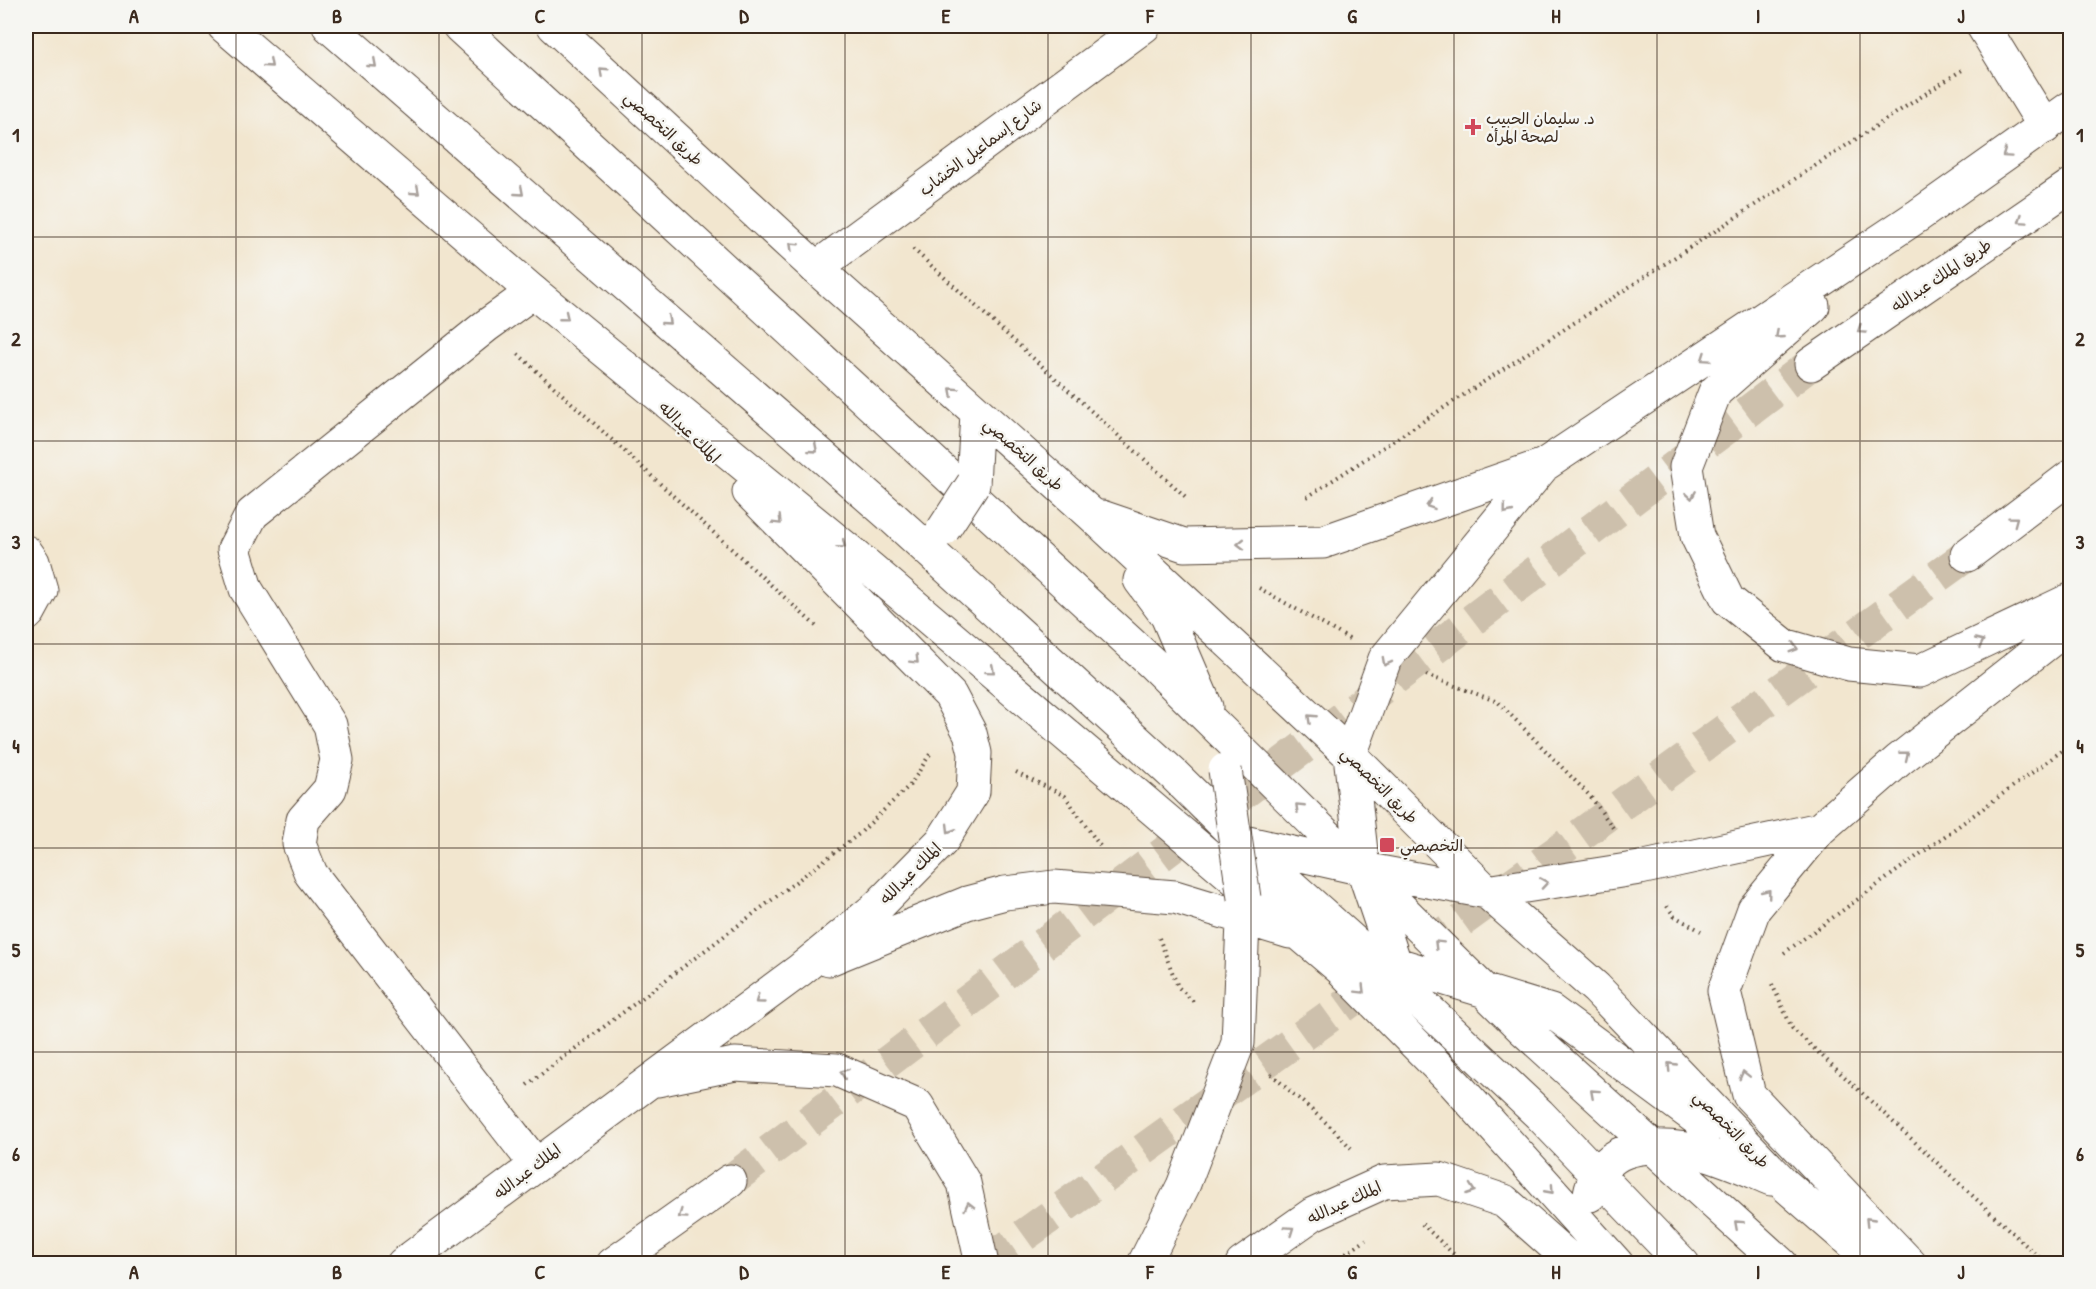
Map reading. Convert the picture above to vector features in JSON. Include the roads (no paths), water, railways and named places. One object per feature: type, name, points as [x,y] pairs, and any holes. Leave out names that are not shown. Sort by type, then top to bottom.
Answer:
[{"type":"main road","points":[[224,26],[533,292],[870,567],[1341,969],[1455,1084],[1618,1263]]},
{"type":"main road","points":[[329,26],[932,537],[1241,841],[1389,969],[1539,1114],[1683,1263]]},
{"type":"main road","points":[[459,26],[1152,663],[1531,1036],[1781,1263]]},
{"type":"main road","name":"طريق التخصصي","points":[[554,26],[816,268],[1091,514],[1350,754],[1487,892],[1596,988],[1784,1184],[1876,1263]]},
{"type":"main road","name":"شارع إسماعيل الخشاب","points":[[816,268],[1144,26]]},
{"type":"main road","points":[[1990,36],[2045,127]]},
{"type":"main road","points":[[1091,514],[1184,545],[1323,542],[1544,465],[1919,215],[2070,108]]},
{"type":"main road","name":"طريق الملك عبدالله","points":[[1811,364],[2070,186]]},
{"type":"main road","points":[[1919,215],[1715,392],[1686,467],[1697,536],[1728,600],[1784,645],[1849,664],[1920,671],[2070,600]]},
{"type":"main road","points":[[533,292],[486,326],[252,514],[234,549],[246,590],[330,725],[337,760],[330,789],[303,820],[299,843],[311,874],[536,1165]]},
{"type":"main road","name":"الملك عبدالله","points":[[403,1263],[800,970],[877,907],[942,841],[973,792],[975,753],[970,733],[950,695],[619,360]]},
{"type":"main road","points":[[870,567],[906,554],[932,537],[973,484],[977,413]]},
{"type":"main road","points":[[1455,1084],[1389,969],[1363,869],[1350,754],[1385,659],[1544,465]]},
{"type":"main road","points":[[1967,555],[2070,477]]},
{"type":"main road","points":[[1091,514],[1167,616],[1213,722],[1220,741],[1225,770],[1244,908],[1238,1043],[1183,1186],[1144,1263]]},
{"type":"main road","points":[[26,552],[33,562],[40,590],[26,615]]},
{"type":"main road","points":[[1910,1263],[1749,1095],[1724,991],[1754,909],[1820,829],[1899,760],[2070,624]]},
{"type":"main road","points":[[1143,799],[1241,841],[1363,869],[1487,892],[1640,868],[1820,829]]},
{"type":"main road","points":[[800,970],[967,903],[1005,893],[1054,887],[1175,897],[1244,908],[1302,936],[1389,969],[1485,991],[1551,1011],[1784,1184]]},
{"type":"main road","points":[[645,1083],[735,1064],[837,1070],[917,1105],[964,1183],[981,1263]]},
{"type":"main road","points":[[1618,1263],[1587,1220],[1591,1184],[1611,1158],[1636,1148],[1673,1146],[1709,1153],[1784,1184]]},
{"type":"main road","name":"الملك عبدالله","points":[[1242,1263],[1313,1214],[1384,1182],[1439,1179],[1504,1201],[1575,1263]]},
{"type":"main road","points":[[613,1263],[730,1181]]},
{"type":"tunnel","points":[[730,1181],[1811,364]]},
{"type":"tunnel","points":[[984,1264],[1967,555]]},
{"type":"place","name":"د. سليمان الحبيب لصحة المرأه","points":[[1473,127]]},
{"type":"place","name":"التخصصي","points":[[1387,845]]}]
